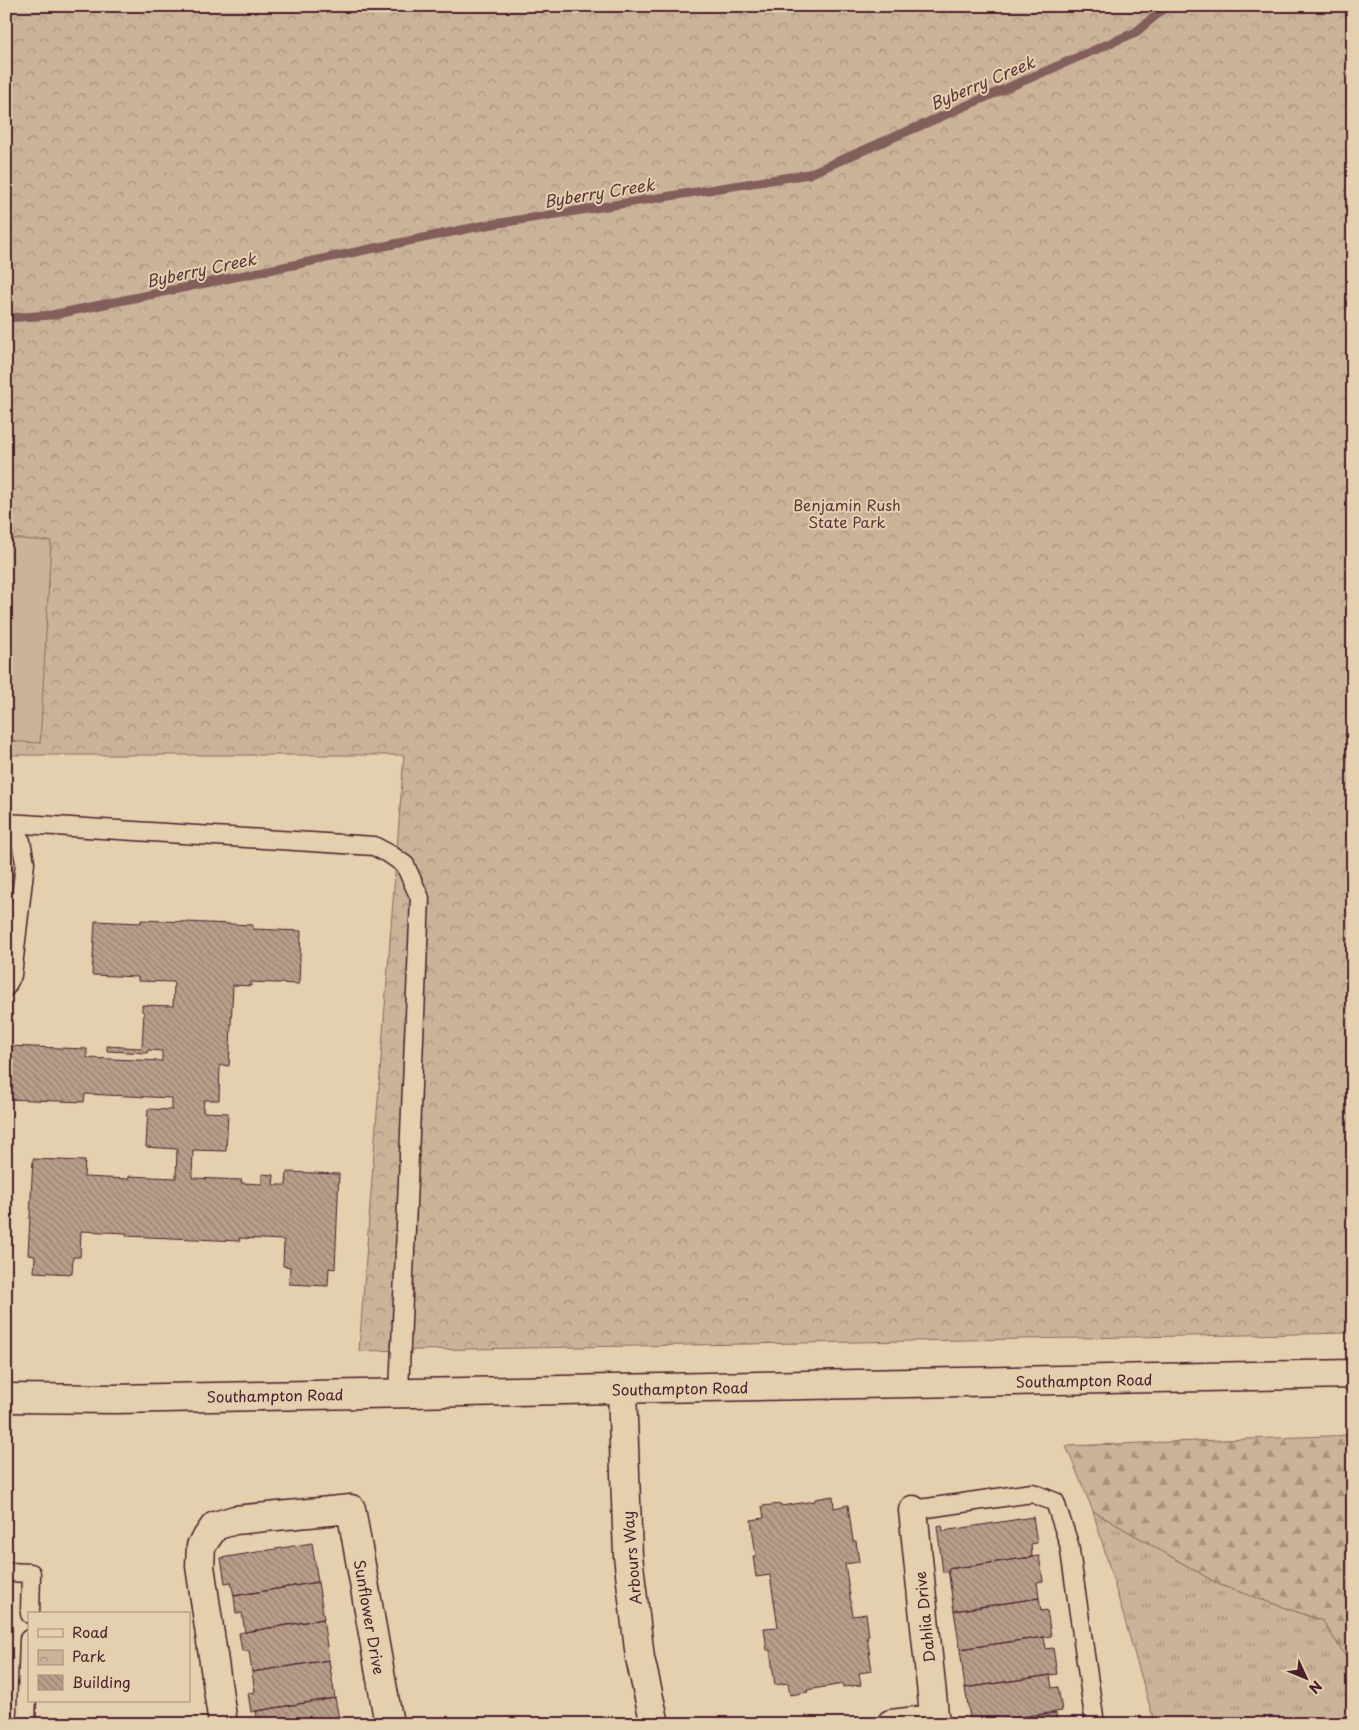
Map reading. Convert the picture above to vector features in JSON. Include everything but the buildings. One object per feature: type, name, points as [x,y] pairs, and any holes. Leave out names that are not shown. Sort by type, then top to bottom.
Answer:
[{"type":"street","name":"Southampton Road","points":[[6,1398],[116,1399],[399,1392],[622,1390],[1353,1374]]},
{"type":"street","name":"Arbours Way","points":[[622,1390],[628,1556],[640,1658],[654,1724]]},
{"type":"street","name":"Sunflower Drive","points":[[223,1724],[200,1566],[201,1546],[215,1526],[235,1520],[351,1509],[389,1724]]},
{"type":"street","name":"Dahlia Drive","points":[[913,1510],[934,1721]]},
{"type":"street","points":[[892,1724],[934,1721]]},
{"type":"lane","points":[[6,987],[12,975],[25,863],[21,841],[7,823]]},
{"type":"lane","points":[[7,823],[374,846],[405,865],[420,898],[399,1392]]},
{"type":"lane","points":[[913,1510],[1032,1493],[1055,1502],[1069,1544],[1096,1724]]},
{"type":"lane","points":[[6,1572],[31,1573],[30,1612]]},
{"type":"lane","points":[[26,1724],[28,1667]]},
{"type":"green space","name":"Benjamin Rush State Park","points":[[6,6],[1353,6],[1353,1333],[359,1351],[404,755],[6,755]]},
{"type":"green space","points":[[6,538],[51,541],[40,743],[6,741]]},
{"type":"green space","points":[[1353,1435],[1353,1668],[1323,1621],[1220,1585],[1093,1511],[1066,1446]]},
{"type":"green space","points":[[1093,1511],[1220,1585],[1323,1621],[1353,1668],[1353,1724],[1155,1724]]},
{"type":"waterway","name":"Byberry Creek","points":[[6,318],[52,315],[481,226],[809,174],[1136,32],[1167,6]]}]
